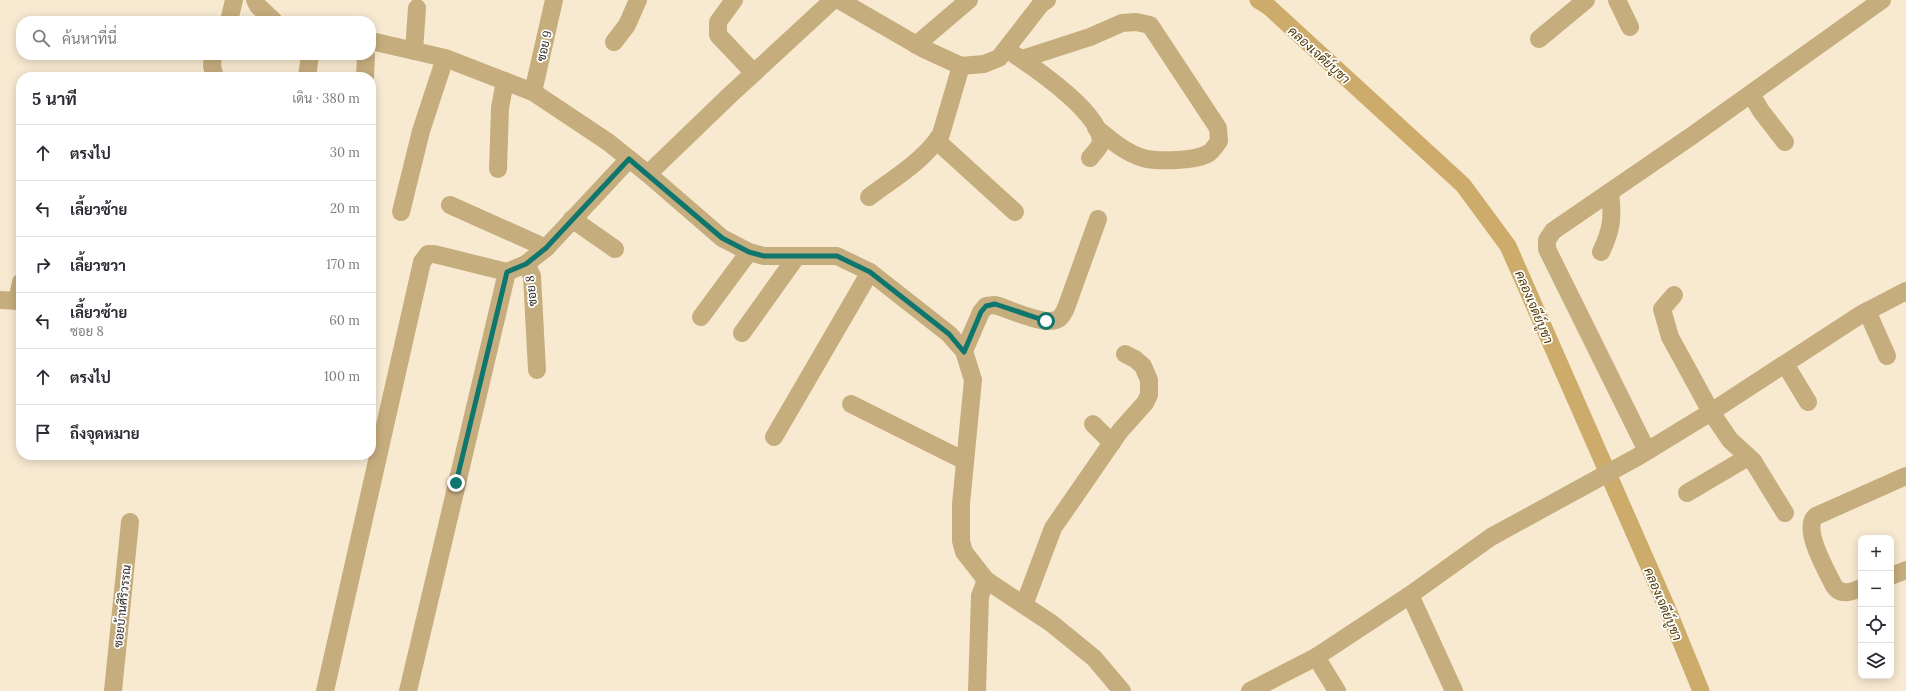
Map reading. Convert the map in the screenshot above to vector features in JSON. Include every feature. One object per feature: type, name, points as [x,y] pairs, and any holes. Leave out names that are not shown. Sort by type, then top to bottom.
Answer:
[{"type":"street","points":[[230,16],[234,0]]},
{"type":"street","points":[[255,0],[258,6],[269,16]]},
{"type":"street","name":"ซอย 9","points":[[534,92],[554,0]]},
{"type":"street","points":[[614,42],[627,25],[638,0]]},
{"type":"street","points":[[734,0],[718,22],[718,35],[754,73]]},
{"type":"street","points":[[916,45],[969,0]]},
{"type":"street","points":[[648,174],[754,73],[843,1],[916,45],[961,66],[984,64],[999,58],[1041,4],[1047,0]]},
{"type":"street","points":[[1539,39],[1586,0]]},
{"type":"street","points":[[1617,0],[1630,27]]},
{"type":"street","points":[[1643,454],[1547,249],[1547,240],[1552,231],[1751,94],[1882,0]]},
{"type":"street","points":[[414,51],[416,8]]},
{"type":"street","points":[[1022,59],[1090,37],[1122,24],[1136,22],[1150,25],[1218,128],[1219,141],[1211,152],[1202,156],[1174,160],[1143,158],[1121,148],[1096,128]]},
{"type":"street","points":[[376,42],[445,58],[534,92],[608,142],[648,174],[722,238],[749,252],[764,256],[837,256],[870,272],[949,334],[964,352],[973,380],[960,504],[960,541],[964,552],[986,580],[1051,623],[1094,658],[1122,691]]},
{"type":"street","points":[[1006,49],[1063,89],[1080,106],[1100,136],[1100,145],[1090,158]]},
{"type":"street","points":[[401,212],[421,131],[445,58]]},
{"type":"street","points":[[213,60],[214,72]]},
{"type":"street","points":[[308,72],[309,60]]},
{"type":"street","points":[[365,72],[366,60]]},
{"type":"street","points":[[869,197],[925,154],[937,140],[941,134],[961,66]]},
{"type":"street","points":[[498,169],[500,108],[505,81]]},
{"type":"street","points":[[1751,94],[1761,111],[1785,142]]},
{"type":"street","points":[[937,140],[1015,212]]},
{"type":"street","name":"ซอย 8","points":[[537,370],[532,276],[526,264],[546,248],[629,159]]},
{"type":"street","points":[[1601,252],[1610,232],[1613,216],[1610,192]]},
{"type":"street","points":[[450,205],[546,248]]},
{"type":"street","points":[[964,352],[981,312],[986,306],[995,304],[1046,321],[1057,320],[1060,318],[1066,308],[1098,218]]},
{"type":"street","points":[[572,219],[615,249]]},
{"type":"street","points":[[701,317],[749,252]]},
{"type":"street","points":[[325,691],[422,262],[428,254],[434,254],[507,272],[526,264]]},
{"type":"street","points":[[742,333],[797,256]]},
{"type":"street","points":[[408,691],[507,272]]},
{"type":"street","points":[[774,437],[870,272]]},
{"type":"street","points":[[1250,691],[1316,657],[1410,595],[1491,537],[1643,454],[1867,311],[1906,291]]},
{"type":"street","points":[[1674,295],[1664,304],[1662,309],[1663,318],[1670,337],[1711,412],[1730,440],[1761,472],[1785,513]]},
{"type":"street","points":[[1867,311],[1886,356]]},
{"type":"street","points":[[1024,605],[1053,528],[1112,443],[1145,403],[1148,395],[1149,380],[1143,366],[1135,359],[1125,354]]},
{"type":"street","points":[[1785,364],[1808,402]]},
{"type":"street","points":[[851,404],[965,461]]},
{"type":"street","points":[[1093,424],[1112,443]]},
{"type":"street","points":[[1687,493],[1748,457]]},
{"type":"street","points":[[1858,589],[1845,593],[1837,591],[1812,537],[1810,527],[1812,522],[1816,516],[1906,476]]},
{"type":"street","name":"ซอยบ้านศิริวรรณ","points":[[113,691],[130,522]]},
{"type":"street","points":[[1894,575],[1906,570]]},
{"type":"street","points":[[977,691],[980,596],[986,580]]},
{"type":"street","points":[[1410,595],[1454,691]]},
{"type":"street","points":[[1316,657],[1337,691]]},
{"type":"waterway","name":"คลองเจดีย์บูชา","points":[[1258,0],[1269,7],[1463,185],[1508,246],[1668,610],[1701,691]]},
{"type":"route","points":[[456,483],[507,272],[526,264],[546,248],[629,159],[722,238],[749,252],[764,256],[837,256],[870,272],[949,334],[964,352],[981,312],[984,307],[988,305],[995,304],[1046,321]]}]
